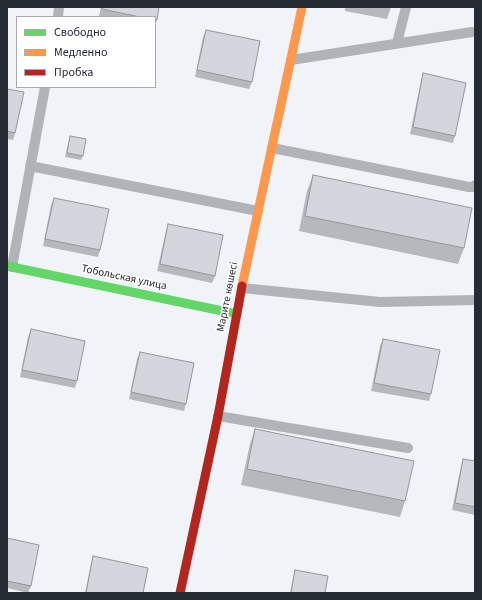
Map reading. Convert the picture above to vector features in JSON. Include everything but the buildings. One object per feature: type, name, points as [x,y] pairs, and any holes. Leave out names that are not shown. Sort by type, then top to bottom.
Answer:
[{"type":"street","name":"Марите көшесі","points":[[180,593],[218,416],[258,211],[302,7]]},
{"type":"street","name":"Тобольская улица","points":[[9,266],[237,314]]},
{"type":"lane","points":[[397,44],[406,7]]},
{"type":"lane","points":[[291,60],[475,32]]},
{"type":"lane","points":[[9,266],[45,88]]},
{"type":"lane","points":[[272,148],[469,187],[475,185]]},
{"type":"lane","points":[[30,166],[258,211]]},
{"type":"lane","points":[[242,288],[380,302],[475,300]]},
{"type":"lane","points":[[218,416],[408,448]]},
{"type":"traffic: fast","points":[[7,266],[237,314]]},
{"type":"traffic: slow","points":[[242,286],[302,7]]},
{"type":"traffic: jam","points":[[180,593],[218,416],[242,286]]}]
